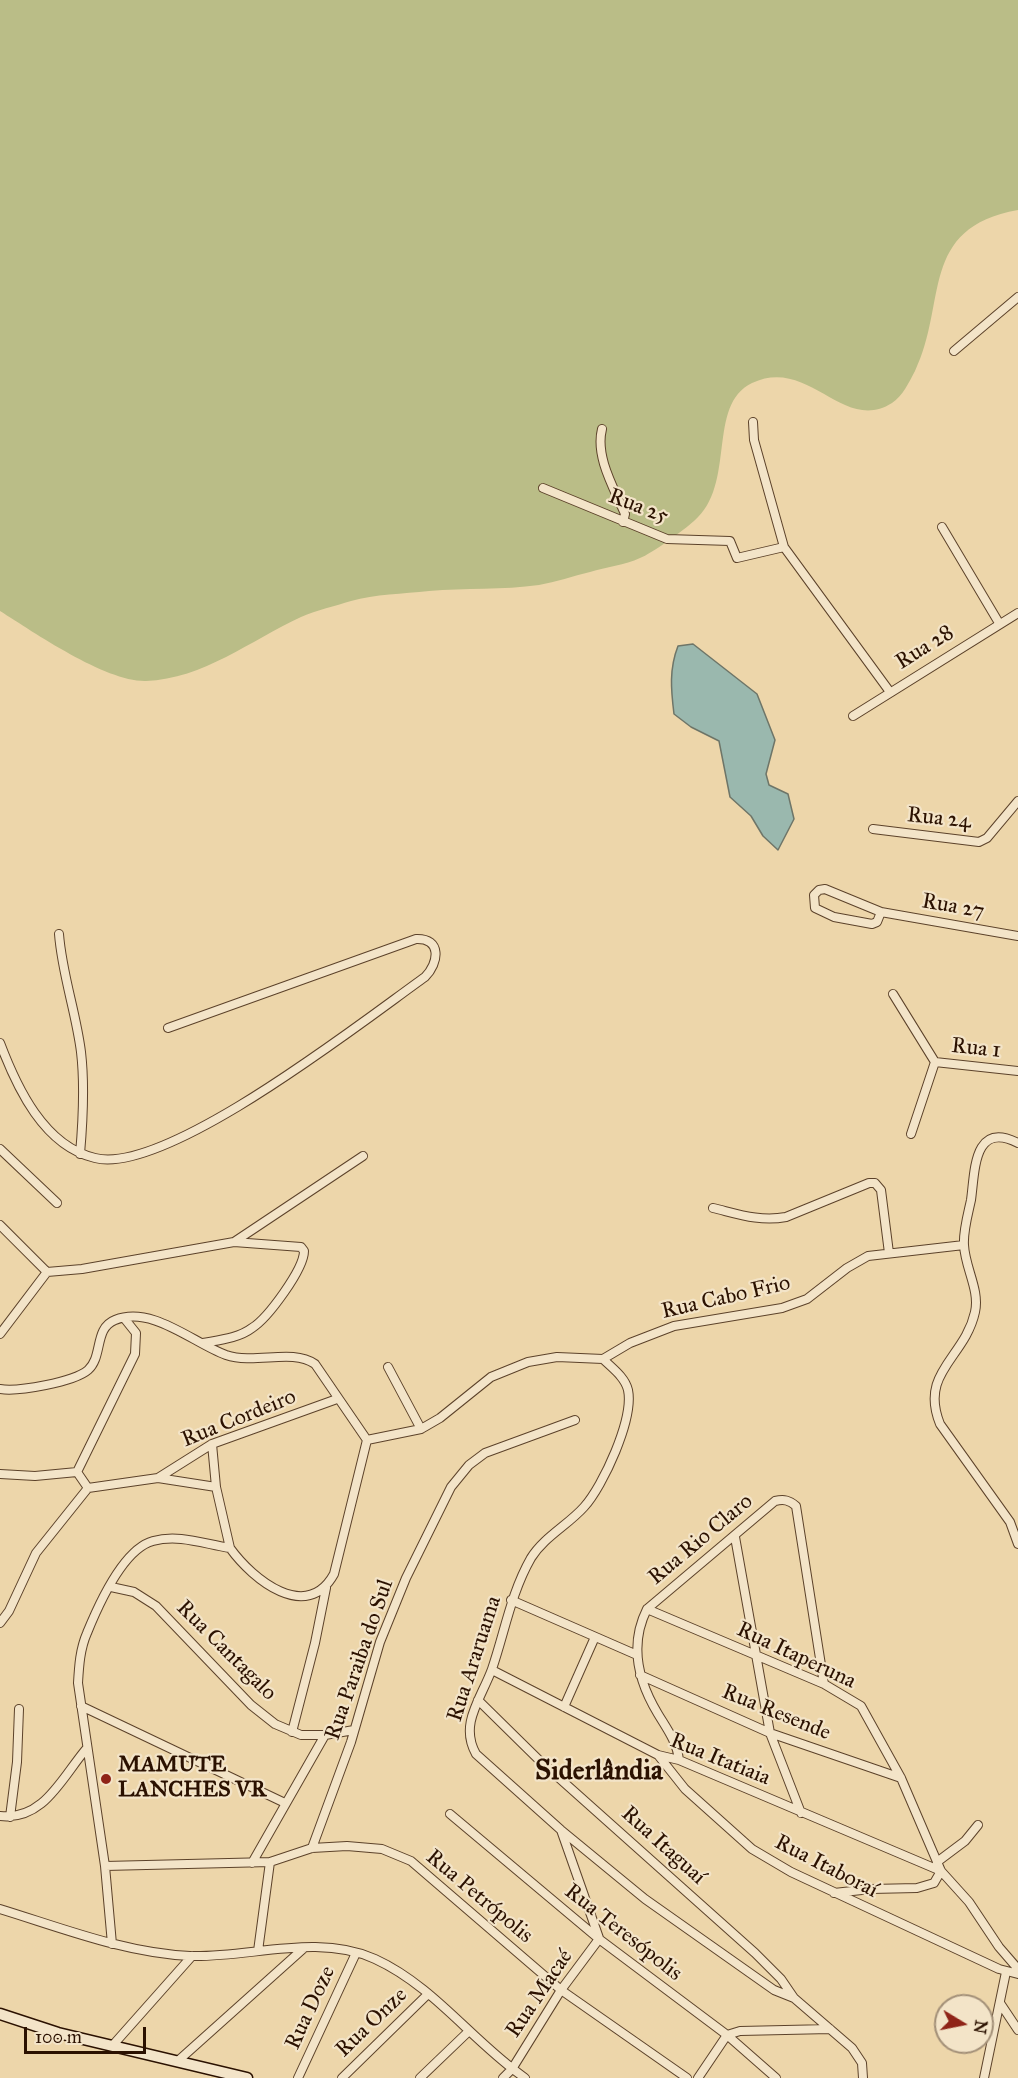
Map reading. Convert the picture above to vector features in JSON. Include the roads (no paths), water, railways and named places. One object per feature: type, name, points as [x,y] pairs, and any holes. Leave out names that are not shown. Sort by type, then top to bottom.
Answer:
[{"type":"main road","points":[[0,2014],[58,2033],[247,2078]]},
{"type":"street","points":[[954,351],[1018,297]]},
{"type":"street","points":[[753,422],[754,440],[784,547],[890,692]]},
{"type":"street","points":[[602,429],[599,441],[602,458],[625,514],[623,522]]},
{"type":"street","name":"Rua 25","points":[[543,488],[667,539],[730,541],[738,558],[784,547]]},
{"type":"street","points":[[942,526],[999,623]]},
{"type":"street","name":"Rua 28","points":[[853,716],[1018,613]]},
{"type":"street","name":"Rua 24","points":[[873,829],[979,842],[987,838],[1018,801]]},
{"type":"street","name":"Rua 27","points":[[881,912],[877,922],[872,924],[834,917],[815,908],[814,895],[819,890],[825,889],[881,912],[1018,936]]},
{"type":"street","points":[[59,934],[61,961],[81,1053],[84,1111],[80,1154]]},
{"type":"street","points":[[0,1045],[25,1097],[38,1118],[80,1154],[98,1159],[124,1160],[149,1153],[214,1120],[280,1081],[425,977],[433,969],[436,949],[433,943],[425,939],[416,939],[168,1028]]},
{"type":"street","points":[[893,994],[935,1062]]},
{"type":"street","name":"Rua 1","points":[[911,1134],[935,1062],[1018,1071]]},
{"type":"street","points":[[1018,1143],[1001,1138],[989,1140],[980,1148],[975,1162],[964,1245],[975,1292],[976,1310],[970,1330],[941,1374],[934,1392],[934,1407],[940,1424],[1010,1522],[1018,1544]]},
{"type":"street","points":[[0,1149],[57,1203]]},
{"type":"street","points":[[234,1242],[363,1156]]},
{"type":"street","points":[[713,1208],[756,1219],[772,1219],[786,1216],[869,1183],[875,1183],[881,1190],[889,1253]]},
{"type":"street","points":[[0,1225],[47,1272]]},
{"type":"street","points":[[0,1334],[47,1272],[82,1269],[234,1242],[296,1245],[304,1251],[304,1258],[270,1311],[252,1329],[232,1337],[203,1343]]},
{"type":"street","name":"Rua Cabo Frio","points":[[603,1359],[630,1343],[674,1326],[782,1308],[807,1299],[847,1268],[868,1256],[964,1245]]},
{"type":"street","points":[[77,1472],[135,1354],[136,1333],[124,1318]]},
{"type":"street","points":[[0,1389],[28,1390],[89,1370],[95,1361],[103,1330],[108,1324],[124,1318],[154,1321],[226,1355],[248,1360],[304,1357],[315,1364],[367,1440]]},
{"type":"street","points":[[367,1440],[421,1429],[440,1418],[491,1377],[528,1362],[557,1357],[603,1359]]},
{"type":"street","name":"Rua Araruama","points":[[603,1359],[622,1378],[628,1389],[629,1404],[612,1462],[586,1505],[549,1537],[532,1556],[511,1600],[492,1670],[469,1725],[468,1741],[476,1754],[561,1830],[689,1930],[774,1990],[794,1998],[858,2054],[863,2078]]},
{"type":"street","points":[[388,1367],[421,1429]]},
{"type":"street","name":"Rua Cordeiro","points":[[158,1478],[212,1444],[337,1399]]},
{"type":"street","name":"Rua Paraiba do Sul","points":[[312,1848],[354,1730],[385,1631],[406,1578],[451,1487],[469,1465],[485,1453],[575,1420]]},
{"type":"street","points":[[292,1732],[311,1663],[326,1588],[334,1574],[367,1440]]},
{"type":"street","points":[[212,1444],[216,1487],[230,1548],[240,1561],[258,1576],[289,1595],[302,1598],[314,1596],[326,1588]]},
{"type":"street","points":[[0,1474],[35,1476],[77,1472]]},
{"type":"street","points":[[0,1623],[9,1611],[36,1553],[88,1488],[77,1472]]},
{"type":"street","name":"Rua Cordeiro","points":[[88,1488],[158,1478],[216,1487]]},
{"type":"street","name":"Rua Rio Claro","points":[[679,1760],[675,1742],[656,1711],[640,1675],[637,1655],[641,1621],[647,1609],[775,1501],[790,1501],[796,1506],[824,1684]]},
{"type":"street","points":[[735,1537],[770,1733],[801,1813]]},
{"type":"street","points":[[112,1944],[105,1866],[78,1683],[80,1658],[86,1633],[121,1566],[136,1550],[150,1542],[167,1538],[187,1539],[230,1548]]},
{"type":"street","name":"Rua Cantagalo","points":[[111,1587],[147,1598],[251,1705],[275,1724],[292,1732],[325,1735],[354,1730]]},
{"type":"street","points":[[511,1600],[637,1655]]},
{"type":"street","name":"Rua Itaperuna","points":[[647,1609],[824,1684],[861,1706],[901,1778],[941,1871],[969,1902],[999,1947],[1018,1969]]},
{"type":"street","points":[[564,1707],[595,1637]]},
{"type":"street","name":"Rua Itatiaia","points":[[492,1670],[657,1755],[679,1760],[941,1871]]},
{"type":"street","name":"Rua Resende","points":[[640,1675],[770,1733],[901,1778]]},
{"type":"street","name":"Rua Itaguaí","points":[[478,1700],[540,1761],[755,1953],[782,1980],[794,1998]]},
{"type":"street","points":[[81,1706],[285,1803]]},
{"type":"street","points":[[10,1817],[17,1762],[19,1709]]},
{"type":"street","points":[[252,1863],[325,1735]]},
{"type":"street","points":[[0,1816],[10,1817],[39,1808],[87,1748]]},
{"type":"street","name":"Rua Itaboraí","points":[[657,1755],[685,1789],[752,1849],[791,1872],[834,1893],[1006,1972],[1018,1974]]},
{"type":"street","name":"Rua Teresópolis","points":[[450,1814],[599,1939],[728,2035],[776,2078]]},
{"type":"street","points":[[937,1862],[965,1841],[978,1825]]},
{"type":"street","points":[[561,1830],[599,1939]]},
{"type":"street","name":"Rua Petrópolis","points":[[105,1866],[270,1862],[312,1848],[347,1846],[382,1849],[411,1862],[561,1990],[687,2078]]},
{"type":"street","points":[[258,1951],[270,1862]]},
{"type":"street","points":[[834,1893],[923,1887],[934,1883],[941,1871]]},
{"type":"street","points":[[0,1909],[112,1944],[192,1956],[304,1948],[331,1948],[356,1953],[400,1973],[428,1994],[525,2078]]},
{"type":"street","name":"Rua Macaé","points":[[503,2078],[512,2069],[561,1990],[599,1939]]},
{"type":"street","points":[[179,2060],[304,1948]]},
{"type":"street","name":"Rua Doze","points":[[298,2078],[356,1953]]},
{"type":"street","points":[[113,2045],[192,1956]]},
{"type":"street","points":[[984,2078],[1006,1972]]},
{"type":"street","name":"Rua Onze","points":[[342,2078],[428,1994]]},
{"type":"street","points":[[1000,2003],[1018,2030]]},
{"type":"street","points":[[698,2078],[728,2035],[740,2031],[830,2029]]},
{"type":"street","points":[[420,2078],[469,2031]]},
{"type":"water","points":[[693,644],[757,694],[775,740],[766,774],[769,785],[788,794],[794,819],[778,850],[763,836],[751,816],[730,797],[719,741],[691,727],[674,714],[672,680],[675,655],[678,646]]},
{"type":"place","name":"MAMUTE LANCHES VR","points":[[106,1779]]},
{"type":"district","name":"Siderlândia","points":[[599,1772]]}]
